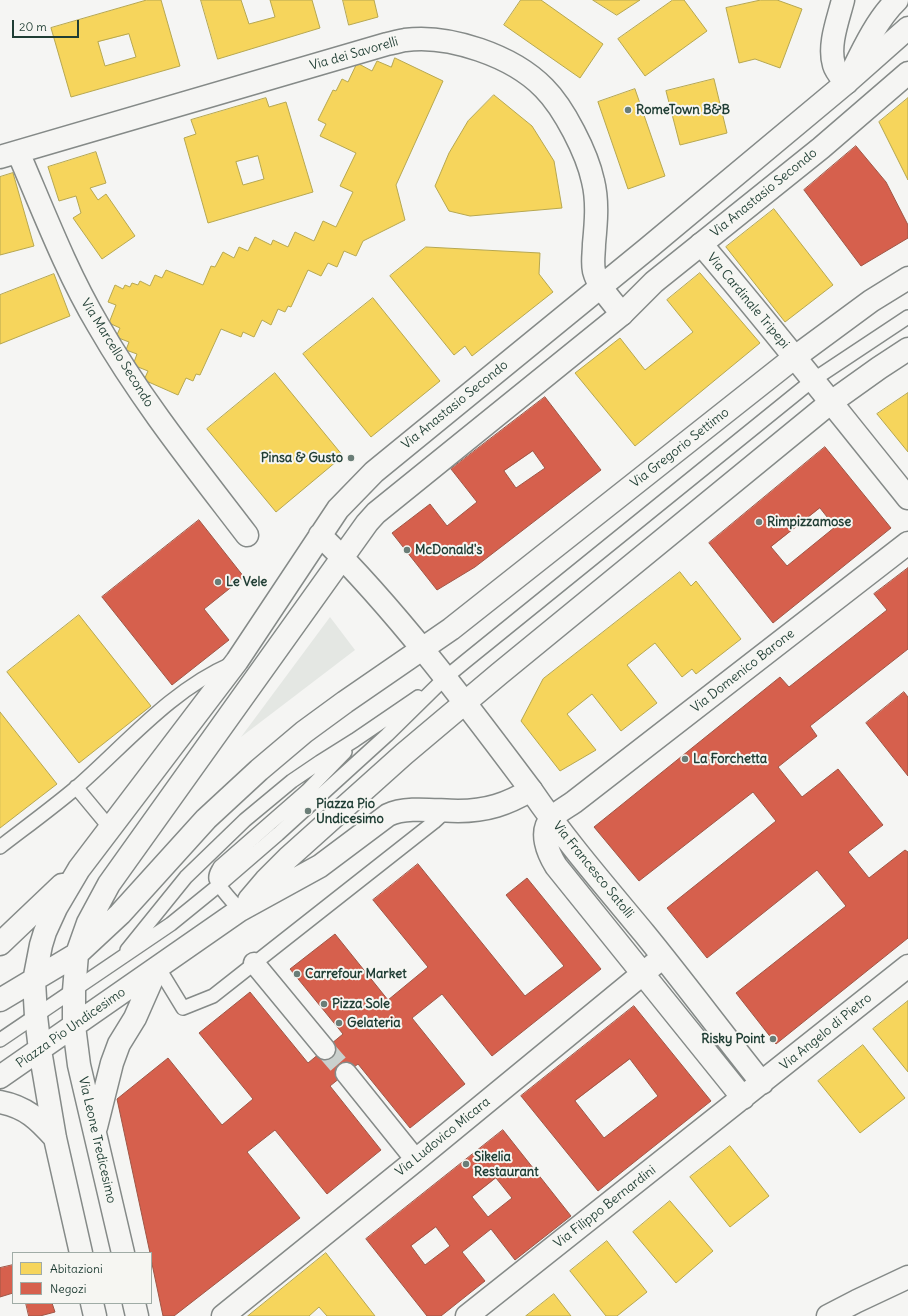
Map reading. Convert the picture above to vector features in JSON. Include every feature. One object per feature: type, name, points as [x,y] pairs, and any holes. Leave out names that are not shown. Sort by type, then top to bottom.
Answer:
[{"type":"main road","points":[[843,0],[834,33],[832,54],[834,66],[846,84]]},
{"type":"main road","name":"Via Anastasio Secondo","points":[[846,84],[866,44],[893,2]]},
{"type":"main road","name":"Via Anastasio Secondo","points":[[320,535],[347,498],[374,472],[654,244],[846,84],[908,28]]},
{"type":"main road","name":"Via dei Savorelli","points":[[9,154],[387,44],[406,40],[424,40],[440,41],[463,46],[490,53],[528,74],[545,88],[570,123],[581,146],[593,181],[596,208],[593,264],[595,274],[601,286]]},
{"type":"main road","name":"Via Anastasio Secondo","points":[[343,558],[367,523],[385,504],[622,314],[654,282],[821,148],[908,73]]},
{"type":"main road","name":"Via Marcello Secondo","points":[[9,154],[98,326],[150,407],[247,535]]},
{"type":"main road","name":"Via Cardinale Tripepi","points":[[701,244],[795,357],[830,403],[908,498]]},
{"type":"main road","name":"Via Gregorio Settimo","points":[[422,649],[455,625],[795,357],[871,301],[908,278]]},
{"type":"main road","points":[[601,286],[622,314]]},
{"type":"main road","points":[[830,403],[908,349]]},
{"type":"main road","name":"Piazza Pio Undicesimo","points":[[240,910],[266,880],[288,858],[404,754],[499,674],[830,403]]},
{"type":"main road","points":[[80,1252],[55,1138],[40,1050],[36,1016],[34,981],[45,932],[56,908],[79,869],[237,661],[320,535],[359,574],[422,649],[465,703],[531,790],[551,819]]},
{"type":"main road","name":"Via Domenico Barone","points":[[551,819],[908,543]]},
{"type":"main road","points":[[78,954],[92,914],[117,872],[343,558]]},
{"type":"main road","points":[[0,1000],[78,954],[120,914],[206,819],[259,770],[304,732],[422,649]]},
{"type":"main road","name":"Piazza Pio Undicesimo","points":[[0,1077],[240,910],[320,866],[393,812],[410,810],[458,811],[490,808],[503,804],[531,790]]},
{"type":"main road","name":"Via Francesco Satolli","points":[[743,1098],[551,859],[545,835],[551,819],[762,1083]]},
{"type":"main road","points":[[0,944],[79,869]]},
{"type":"main road","name":"Via Leone Tredicesimo","points":[[78,954],[74,991],[74,1026],[79,1065],[123,1252]]},
{"type":"main road","name":"Via Ludovico Micara","points":[[223,1316],[416,1160],[662,957]]},
{"type":"main road","name":"Via Angelo di Pietro","points":[[743,1098],[908,966]]},
{"type":"main road","points":[[95,1130],[114,1056],[119,1044],[135,1018],[158,967]]},
{"type":"main road","name":"Via Filippo Bernardini","points":[[467,1316],[743,1098]]},
{"type":"main road","points":[[0,1102],[18,1107],[31,1114],[55,1138]]},
{"type":"main road","points":[[828,1316],[857,1300],[908,1277]]},
{"type":"main road","points":[[92,1304],[95,1316]]},
{"type":"main road","points":[[134,1304],[137,1316]]},
{"type":"street","points":[[254,963],[325,1049]]},
{"type":"street","points":[[346,1073],[416,1160]]},
{"type":"lane","points":[[118,961],[186,878],[246,820],[292,781],[356,740],[445,678],[813,380],[908,316]]},
{"type":"lane","points":[[0,847],[76,787],[165,706],[192,685],[213,672],[237,661]]},
{"type":"lane","points":[[0,1040],[172,924],[219,885],[387,735],[445,678]]},
{"type":"lane","points":[[240,910],[219,885],[216,879],[220,867],[307,791],[356,740]]},
{"type":"lane","points":[[76,787],[110,828]]},
{"type":"lane","points":[[158,967],[183,1008],[213,996],[434,822],[447,810]]},
{"type":"shaded area","points":[[330,617],[355,650],[241,737]]},
{"type":"building: Abitazioni","points":[[147,0],[161,0],[180,66],[71,97],[51,28]],"holes":[[[129,34],[136,57],[105,66],[98,42]]]},
{"type":"building: Abitazioni","points":[[201,0],[241,0],[249,24],[275,17],[270,0],[312,0],[320,28],[218,59]]},
{"type":"building: Abitazioni","points":[[343,0],[374,0],[378,17],[349,25]]},
{"type":"building: Abitazioni","points":[[521,0],[541,0],[603,44],[580,78],[504,25]]},
{"type":"building: Abitazioni","points":[[593,0],[640,0],[617,15]]},
{"type":"building: Abitazioni","points":[[673,0],[684,0],[707,31],[645,76],[618,39]]},
{"type":"building: Abitazioni","points":[[761,0],[777,0],[802,9],[780,68],[755,59],[739,63],[726,8]]},
{"type":"building: Abitazioni","points":[[395,58],[443,81],[396,185],[405,220],[363,241],[356,256],[344,251],[337,267],[328,263],[321,276],[308,270],[291,307],[288,306],[285,312],[278,309],[271,325],[262,320],[254,337],[243,332],[241,337],[221,329],[200,375],[196,374],[193,381],[186,378],[178,395],[144,380],[148,371],[133,365],[137,354],[126,350],[129,342],[116,337],[120,328],[109,323],[116,305],[108,302],[115,285],[123,289],[125,285],[130,287],[132,283],[138,285],[140,281],[150,286],[155,275],[162,278],[166,270],[203,285],[211,266],[215,267],[223,252],[234,258],[239,247],[248,251],[255,237],[271,245],[273,240],[288,247],[295,232],[314,241],[323,221],[336,227],[353,192],[340,186],[356,153],[320,136],[326,124],[318,120],[333,90],[336,91],[342,79],[348,82],[357,63],[372,71],[377,61],[391,67]]},
{"type":"building: Abitazioni","points":[[714,79],[727,133],[680,145],[666,91]]},
{"type":"building: Abitazioni","points":[[635,89],[665,176],[628,189],[598,102]]},
{"type":"building: Abitazioni","points":[[494,95],[532,126],[554,161],[562,208],[470,216],[449,211],[435,186],[449,153],[468,121]]},
{"type":"building: Abitazioni","points":[[266,98],[269,107],[286,102],[313,192],[208,223],[184,138],[196,134],[191,120]],"holes":[[[258,156],[264,179],[243,185],[236,162]]]},
{"type":"building: Abitazioni","points":[[908,98],[908,180],[879,122]]},
{"type":"building: Abitazioni","points":[[96,152],[106,183],[90,188],[98,200],[106,194],[135,236],[102,259],[73,218],[81,213],[76,196],[59,201],[48,167]]},
{"type":"building: Abitazioni","points":[[13,173],[34,246],[0,255],[0,177]]},
{"type":"building: Abitazioni","points":[[774,209],[833,285],[785,322],[726,247]]},
{"type":"building: Abitazioni","points":[[426,247],[540,253],[539,274],[553,292],[472,356],[465,346],[454,355],[390,276]]},
{"type":"building: Abitazioni","points":[[700,273],[760,343],[635,446],[575,373],[620,338],[645,370],[693,332],[667,300]]},
{"type":"building: Abitazioni","points":[[54,274],[70,316],[0,344],[0,295]]},
{"type":"building: Abitazioni","points":[[373,298],[440,381],[371,437],[303,354]]},
{"type":"building: Abitazioni","points":[[275,373],[343,456],[276,512],[207,429]]},
{"type":"building: Abitazioni","points":[[908,393],[908,452],[877,414]]},
{"type":"building: Abitazioni","points":[[680,572],[691,586],[696,581],[741,639],[696,674],[692,669],[682,677],[655,643],[627,665],[657,703],[621,731],[592,694],[567,714],[596,750],[560,771],[521,721],[543,679]]},
{"type":"building: Abitazioni","points":[[79,615],[151,706],[79,763],[7,672]]},
{"type":"building: Abitazioni","points":[[0,712],[57,784],[0,828]]},
{"type":"building: Abitazioni","points":[[908,1001],[908,1072],[873,1029]]},
{"type":"building: Abitazioni","points":[[863,1045],[905,1098],[860,1133],[818,1081]]},
{"type":"building: Abitazioni","points":[[730,1146],[769,1196],[730,1227],[690,1177]]},
{"type":"building: Abitazioni","points":[[670,1201],[713,1251],[676,1283],[633,1232]]},
{"type":"building: Abitazioni","points":[[607,1241],[647,1292],[617,1316],[606,1316],[570,1271]]},
{"type":"building: Abitazioni","points":[[326,1253],[375,1316],[327,1316],[319,1307],[309,1316],[248,1316]]},
{"type":"building: Abitazioni","points":[[554,1294],[571,1316],[526,1316]]},
{"type":"building: Negozi","points":[[856,146],[886,182],[908,225],[908,238],[861,266],[804,190]]},
{"type":"building: Negozi","points":[[545,397],[601,470],[475,567],[437,590],[392,533],[430,504],[447,526],[477,502],[451,469]],"holes":[[[533,451],[545,468],[516,488],[504,471]]]},
{"type":"building: Negozi","points":[[825,447],[891,528],[773,623],[709,543]],"holes":[[[820,508],[835,527],[787,566],[771,547]]]},
{"type":"building: Negozi","points":[[199,520],[244,577],[204,609],[229,640],[172,685],[102,597]]},
{"type":"building: Negozi","points":[[908,568],[908,649],[810,726],[817,736],[778,767],[802,797],[838,769],[883,825],[848,852],[869,878],[905,850],[908,852],[908,938],[776,1044],[736,993],[846,906],[817,870],[707,958],[667,908],[776,821],[753,792],[639,881],[594,827],[780,677],[789,687],[887,610],[874,594]]},
{"type":"building: Negozi","points":[[904,692],[908,697],[908,776],[866,723]]},
{"type":"building: Negozi","points":[[418,864],[525,996],[564,966],[506,895],[527,878],[601,969],[492,1056],[442,994],[412,1018],[465,1084],[410,1128],[358,1064],[346,1073],[330,1086],[381,1150],[327,1194],[275,1130],[247,1152],[300,1218],[174,1316],[163,1316],[152,1264],[152,1252],[150,1252],[117,1099],[168,1058],[222,1125],[253,1099],[199,1033],[250,992],[308,1063],[343,1034],[290,969],[335,934],[388,1000],[428,967],[373,900]]},
{"type":"building: Negozi","points":[[634,1006],[711,1101],[598,1191],[521,1096]],"holes":[[[630,1059],[658,1096],[604,1138],[575,1101]]]},
{"type":"building: Negozi","points":[[503,1130],[571,1216],[515,1260],[491,1229],[462,1252],[485,1281],[441,1316],[427,1316],[366,1239]],"holes":[[[496,1178],[512,1198],[488,1217],[472,1197]],[[436,1227],[450,1246],[425,1265],[411,1246]]]},
{"type":"building: Negozi","points":[[12,1265],[12,1293],[0,1297],[0,1268]]},
{"type":"building: Negozi","points":[[26,1304],[52,1304],[55,1312],[40,1316],[29,1316]]},
{"type":"tunnel","points":[[325,1049],[346,1073]]},
{"type":"place","name":"RomeTown B&B","points":[[628,110]]},
{"type":"place","name":"Pinsa & Gusto","points":[[351,458]]},
{"type":"place","name":"Rimpizzamose","points":[[759,522]]},
{"type":"place","name":"McDonald's","points":[[407,550]]},
{"type":"place","name":"Le Vele","points":[[218,582]]},
{"type":"place","name":"La Forchetta","points":[[685,759]]},
{"type":"place","name":"Piazza Pio Undicesimo","points":[[308,811]]},
{"type":"place","name":"Carrefour Market","points":[[297,974]]},
{"type":"place","name":"Pizza Sole","points":[[324,1004]]},
{"type":"place","name":"Gelateria","points":[[339,1023]]},
{"type":"place","name":"Risky Point","points":[[773,1039]]},
{"type":"place","name":"Sikelia Restaurant","points":[[466,1164]]}]
